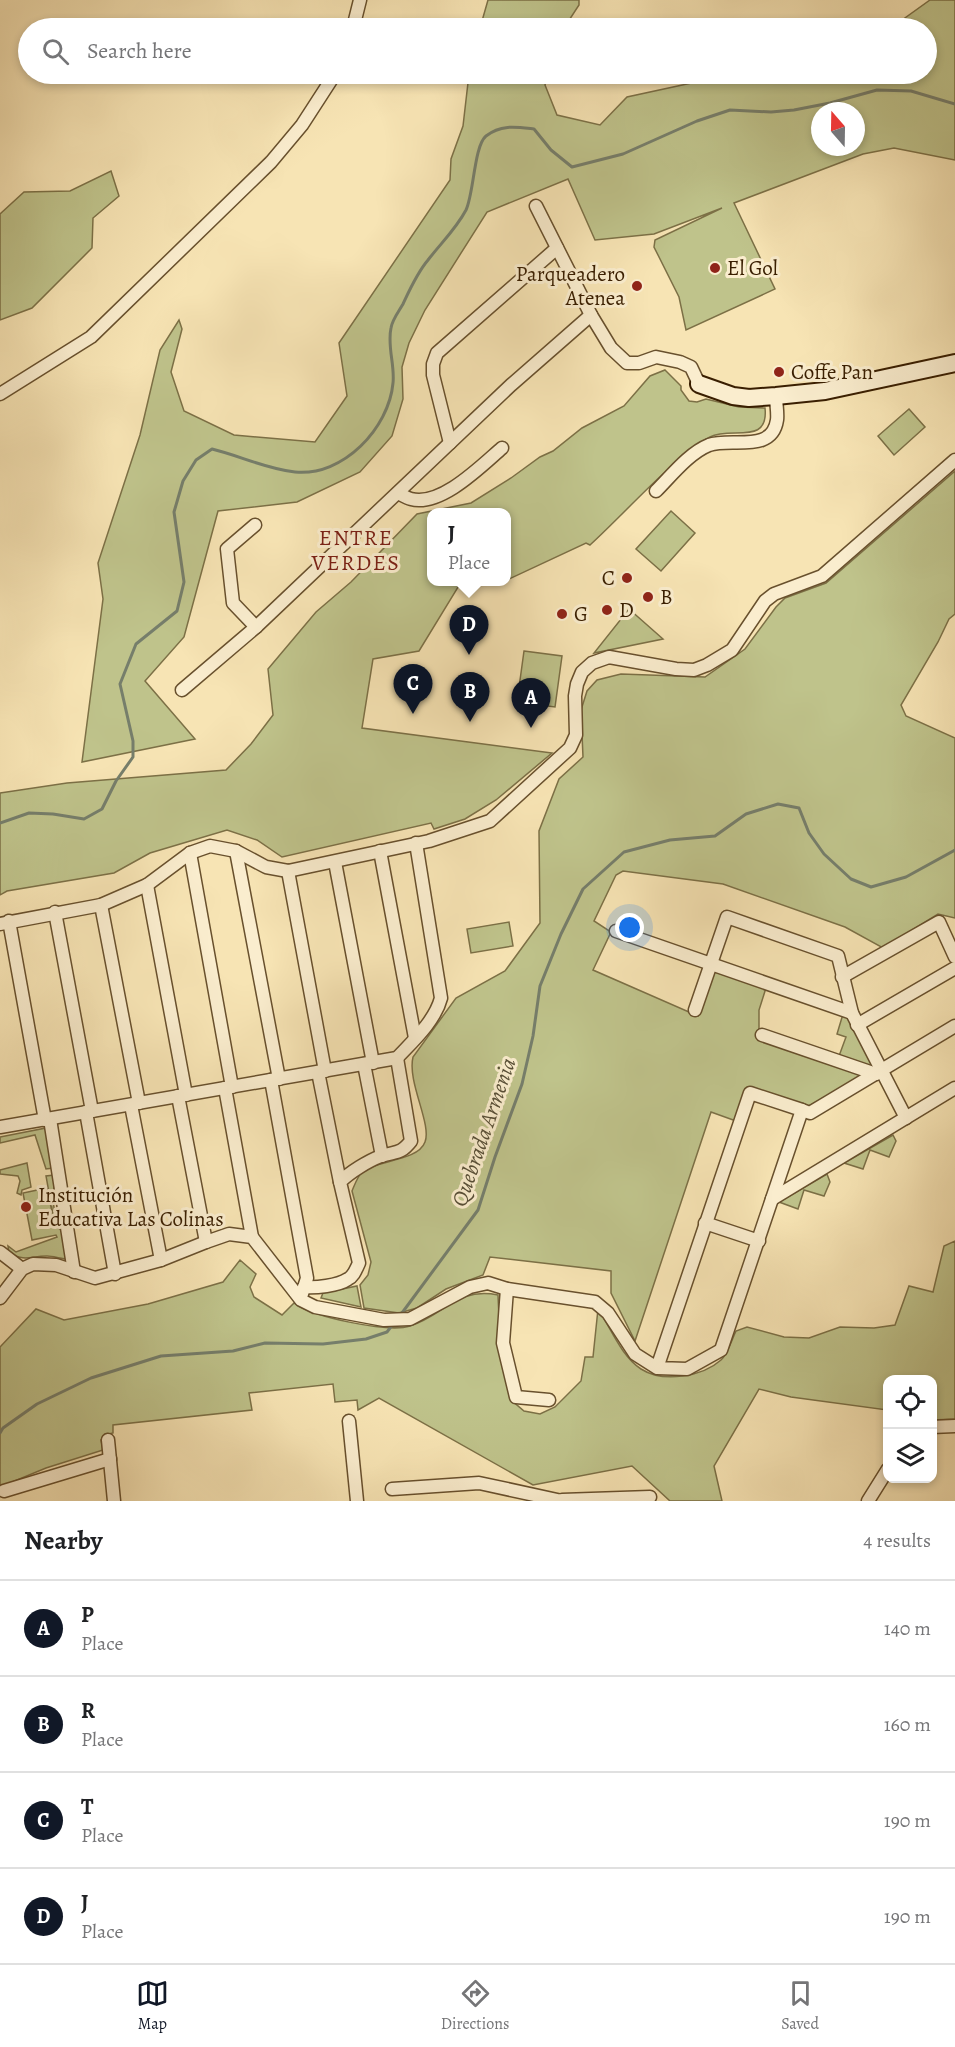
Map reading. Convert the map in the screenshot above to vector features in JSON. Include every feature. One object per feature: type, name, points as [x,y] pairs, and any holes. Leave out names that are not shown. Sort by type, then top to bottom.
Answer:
[{"type":"street","points":[[355,18],[360,0]]},
{"type":"street","points":[[0,394],[91,337],[271,162],[302,125],[329,84]]},
{"type":"street","points":[[536,206],[610,348],[627,363],[639,363],[656,357],[680,362],[691,367],[699,384],[733,396],[749,398],[825,391],[955,363]]},
{"type":"street","points":[[450,444],[433,375],[433,364],[437,353],[557,248]]},
{"type":"street","points":[[182,690],[256,627],[511,385],[591,315]]},
{"type":"street","points":[[656,491],[690,458],[707,446],[722,442],[753,443],[764,440],[774,429],[777,419],[776,396]]},
{"type":"street","points":[[398,493],[410,499],[435,497],[457,486],[502,448]]},
{"type":"street","points":[[74,1272],[47,1119],[4,923],[102,905],[147,885],[190,853],[210,846],[236,851],[266,867],[288,870],[335,862],[416,843],[490,821],[570,748],[576,735],[577,684],[582,672],[592,663],[609,657],[676,669],[694,670],[707,665],[732,650],[765,602],[774,594],[822,576],[955,460]]},
{"type":"street","points":[[255,525],[227,549],[233,603],[256,627]]},
{"type":"street","points":[[0,1127],[397,1058],[439,1008],[441,998],[416,843]]},
{"type":"street","points":[[236,851],[307,1278],[301,1300]]},
{"type":"street","points":[[380,851],[415,1038]]},
{"type":"street","points":[[190,853],[252,1237],[301,1300],[315,1307],[384,1320],[410,1319],[422,1315],[470,1287],[488,1283],[507,1289],[595,1302],[608,1313],[634,1354],[657,1368],[687,1369],[721,1350],[802,1110]]},
{"type":"street","points":[[335,862],[381,1156]]},
{"type":"street","points":[[288,870],[340,1182],[358,1263],[355,1272],[348,1280],[316,1288],[304,1287]]},
{"type":"street","points":[[147,885],[206,1242]]},
{"type":"street","points":[[102,905],[161,1260]]},
{"type":"street","points":[[55,912],[115,1274]]},
{"type":"street","points":[[695,1010],[727,917],[838,956],[857,1025],[879,1073],[906,1118]]},
{"type":"street","points":[[842,977],[939,922],[955,957]]},
{"type":"street","points":[[616,932],[852,1013]]},
{"type":"street","points":[[857,1025],[955,968]]},
{"type":"street","points":[[657,1368],[750,1093],[810,1113],[955,1026]]},
{"type":"street","points":[[762,1035],[879,1073]]},
{"type":"street","points":[[340,1182],[381,1156],[397,1154],[411,1141],[397,1058]]},
{"type":"street","points":[[772,1199],[955,1088]]},
{"type":"street","points":[[705,1223],[759,1241]]},
{"type":"street","points":[[0,1298],[22,1269],[33,1264],[56,1265],[95,1278],[161,1260],[229,1234],[252,1237]]},
{"type":"street","points":[[0,1252],[22,1269]]},
{"type":"street","points":[[507,1289],[503,1343],[516,1397],[549,1400]]},
{"type":"street","points":[[349,1421],[357,1501]]},
{"type":"street","points":[[937,1427],[955,1426]]},
{"type":"street","points":[[108,1440],[114,1501]]},
{"type":"street","points":[[4,1491],[110,1460]]},
{"type":"street","points":[[868,1501],[883,1477]]},
{"type":"street","points":[[392,1489],[479,1483],[562,1500],[650,1497]]},
{"type":"green space","points":[[488,0],[579,0],[579,5],[571,18],[483,18]]},
{"type":"green space","points":[[930,0],[955,0],[955,160],[894,148],[865,154],[865,102],[811,102],[811,156],[858,156],[734,203],[775,289],[686,330],[679,297],[654,247],[655,240],[722,208],[654,234],[595,240],[568,179],[487,212],[425,310],[409,343],[402,367],[403,399],[392,436],[360,472],[297,502],[218,511],[184,637],[145,681],[195,739],[82,762],[103,599],[98,563],[140,435],[160,350],[179,320],[182,329],[171,372],[184,411],[234,435],[315,442],[347,396],[339,343],[450,180],[451,159],[463,126],[468,84],[545,84],[557,115],[600,125],[627,97],[687,84],[937,84],[937,18],[905,18]]},
{"type":"green space","points":[[111,171],[119,196],[93,218],[92,248],[32,308],[0,320],[0,214],[24,192],[70,191]]},
{"type":"green space","points":[[665,370],[681,386],[681,390],[689,401],[697,402],[706,399],[739,407],[765,408],[765,420],[755,431],[710,437],[663,474],[590,545],[586,543],[511,578],[511,508],[446,508],[471,503],[540,457],[553,451],[582,428],[624,406],[650,376]]},
{"type":"green space","points":[[909,409],[925,427],[894,455],[878,436]]},
{"type":"green space","points":[[955,471],[955,614],[949,619],[901,705],[906,716],[955,738],[955,918],[938,914],[883,948],[845,927],[723,884],[623,871],[616,875],[594,921],[611,932],[593,970],[698,1016],[712,971],[766,988],[759,1010],[759,1039],[865,1075],[805,1108],[745,1089],[736,1121],[711,1112],[635,1341],[611,1293],[611,1271],[490,1257],[483,1275],[446,1289],[417,1308],[399,1313],[364,1308],[360,1285],[368,1275],[371,1262],[352,1191],[363,1171],[378,1164],[406,1157],[421,1148],[426,1134],[413,1078],[413,1057],[456,998],[505,971],[540,923],[539,831],[559,779],[583,757],[581,710],[587,691],[597,680],[621,674],[705,677],[745,649],[785,598],[826,583]]},
{"type":"green space","points":[[671,511],[695,533],[661,571],[636,549]]},
{"type":"green space","points":[[427,512],[427,586],[461,586],[458,587],[419,651],[373,659],[362,728],[552,753],[496,800],[465,819],[434,829],[431,823],[282,857],[257,840],[227,830],[150,853],[114,873],[7,891],[0,895],[0,793],[67,783],[226,770],[251,744],[273,715],[268,669],[316,612],[351,582],[417,514]]},
{"type":"green space","points":[[629,609],[663,639],[594,653]]},
{"type":"green space","points":[[524,651],[562,656],[555,707],[517,702]]},
{"type":"green space","points":[[509,922],[513,946],[471,953],[467,929]]},
{"type":"green space","points":[[843,1014],[850,1017],[875,1067],[868,1068],[839,1056],[846,1037],[837,1034]]},
{"type":"green space","points":[[46,1128],[53,1168],[46,1169],[35,1135],[0,1143],[0,1137]]},
{"type":"green space","points":[[893,1135],[896,1141],[889,1157],[870,1150],[863,1169],[844,1163]]},
{"type":"green space","points":[[27,1163],[31,1187],[22,1190],[21,1195],[17,1193],[20,1181],[18,1176],[0,1174],[0,1170]]},
{"type":"green space","points":[[827,1174],[830,1182],[824,1196],[804,1190],[798,1209],[779,1202]]},
{"type":"green space","points":[[54,1175],[52,1197],[58,1228],[62,1230],[67,1259],[47,1256],[24,1258],[9,1253],[8,1246],[16,1252],[57,1237],[56,1235],[32,1240],[23,1193],[47,1188],[55,1226],[46,1176]]},
{"type":"green space","points":[[955,1241],[955,1419],[937,1420],[937,1375],[883,1375],[883,1409],[791,1397],[759,1389],[714,1466],[722,1501],[670,1501],[632,1466],[533,1485],[379,1398],[358,1410],[357,1400],[335,1402],[333,1384],[249,1393],[252,1410],[113,1425],[113,1433],[109,1434],[106,1440],[101,1440],[103,1450],[46,1468],[0,1487],[0,1347],[36,1309],[64,1320],[148,1304],[223,1282],[240,1260],[256,1274],[250,1287],[254,1297],[282,1315],[294,1303],[333,1318],[400,1328],[422,1321],[461,1298],[471,1295],[498,1295],[500,1342],[510,1399],[524,1411],[540,1414],[555,1407],[581,1381],[585,1357],[593,1357],[598,1309],[622,1349],[641,1369],[660,1376],[693,1374],[704,1371],[721,1360],[736,1331],[747,1327],[784,1337],[809,1338],[840,1327],[874,1328],[895,1325],[909,1286],[933,1292],[944,1246]]},
{"type":"green space","points":[[357,1286],[361,1307],[321,1298],[323,1293]]},
{"type":"waterway","points":[[0,823],[29,813],[84,819],[102,809],[116,781],[133,757],[133,741],[120,684],[136,644],[177,611],[184,582],[174,512],[183,481],[196,460],[212,449],[274,468],[295,472],[313,471],[330,467],[346,458],[373,432],[390,400],[393,383],[390,335],[393,322],[420,270],[453,230],[466,210],[479,149],[486,136],[503,128],[534,129],[551,150],[572,167],[623,154],[697,121],[730,110],[771,112],[794,110],[877,90],[911,91],[955,104]]},
{"type":"waterway","name":"Quebrada Armenia","points":[[399,1317],[478,1210],[522,1084],[533,1036],[540,986],[561,934],[583,889],[624,852],[670,840],[715,836],[746,814],[778,804],[799,808],[809,833],[824,854],[851,879],[871,887],[906,877],[955,850]]},
{"type":"waterway","name":"Quebrada Armenia","points":[[0,1433],[3,1428],[37,1404],[91,1378],[161,1356],[233,1351],[265,1343],[323,1344],[366,1339],[387,1332],[393,1324]]},
{"type":"place","name":"El Gol","points":[[715,268]]},
{"type":"place","name":"Parqueadero Atenea","points":[[637,286]]},
{"type":"place","name":"Coffe Pan","points":[[779,372]]},
{"type":"place","name":"C","points":[[627,578]]},
{"type":"place","name":"B","points":[[648,597]]},
{"type":"place","name":"D","points":[[607,610]]},
{"type":"place","name":"G","points":[[562,614]]},
{"type":"place","name":"J","points":[[469,655]]},
{"type":"place","name":"T","points":[[413,714]]},
{"type":"place","name":"R","points":[[470,722]]},
{"type":"place","name":"P","points":[[531,728]]},
{"type":"place","name":"Institución Educativa Las Colinas","points":[[26,1207]]},
{"type":"district","name":"ENTRE VERDES","points":[[356,550]]}]
